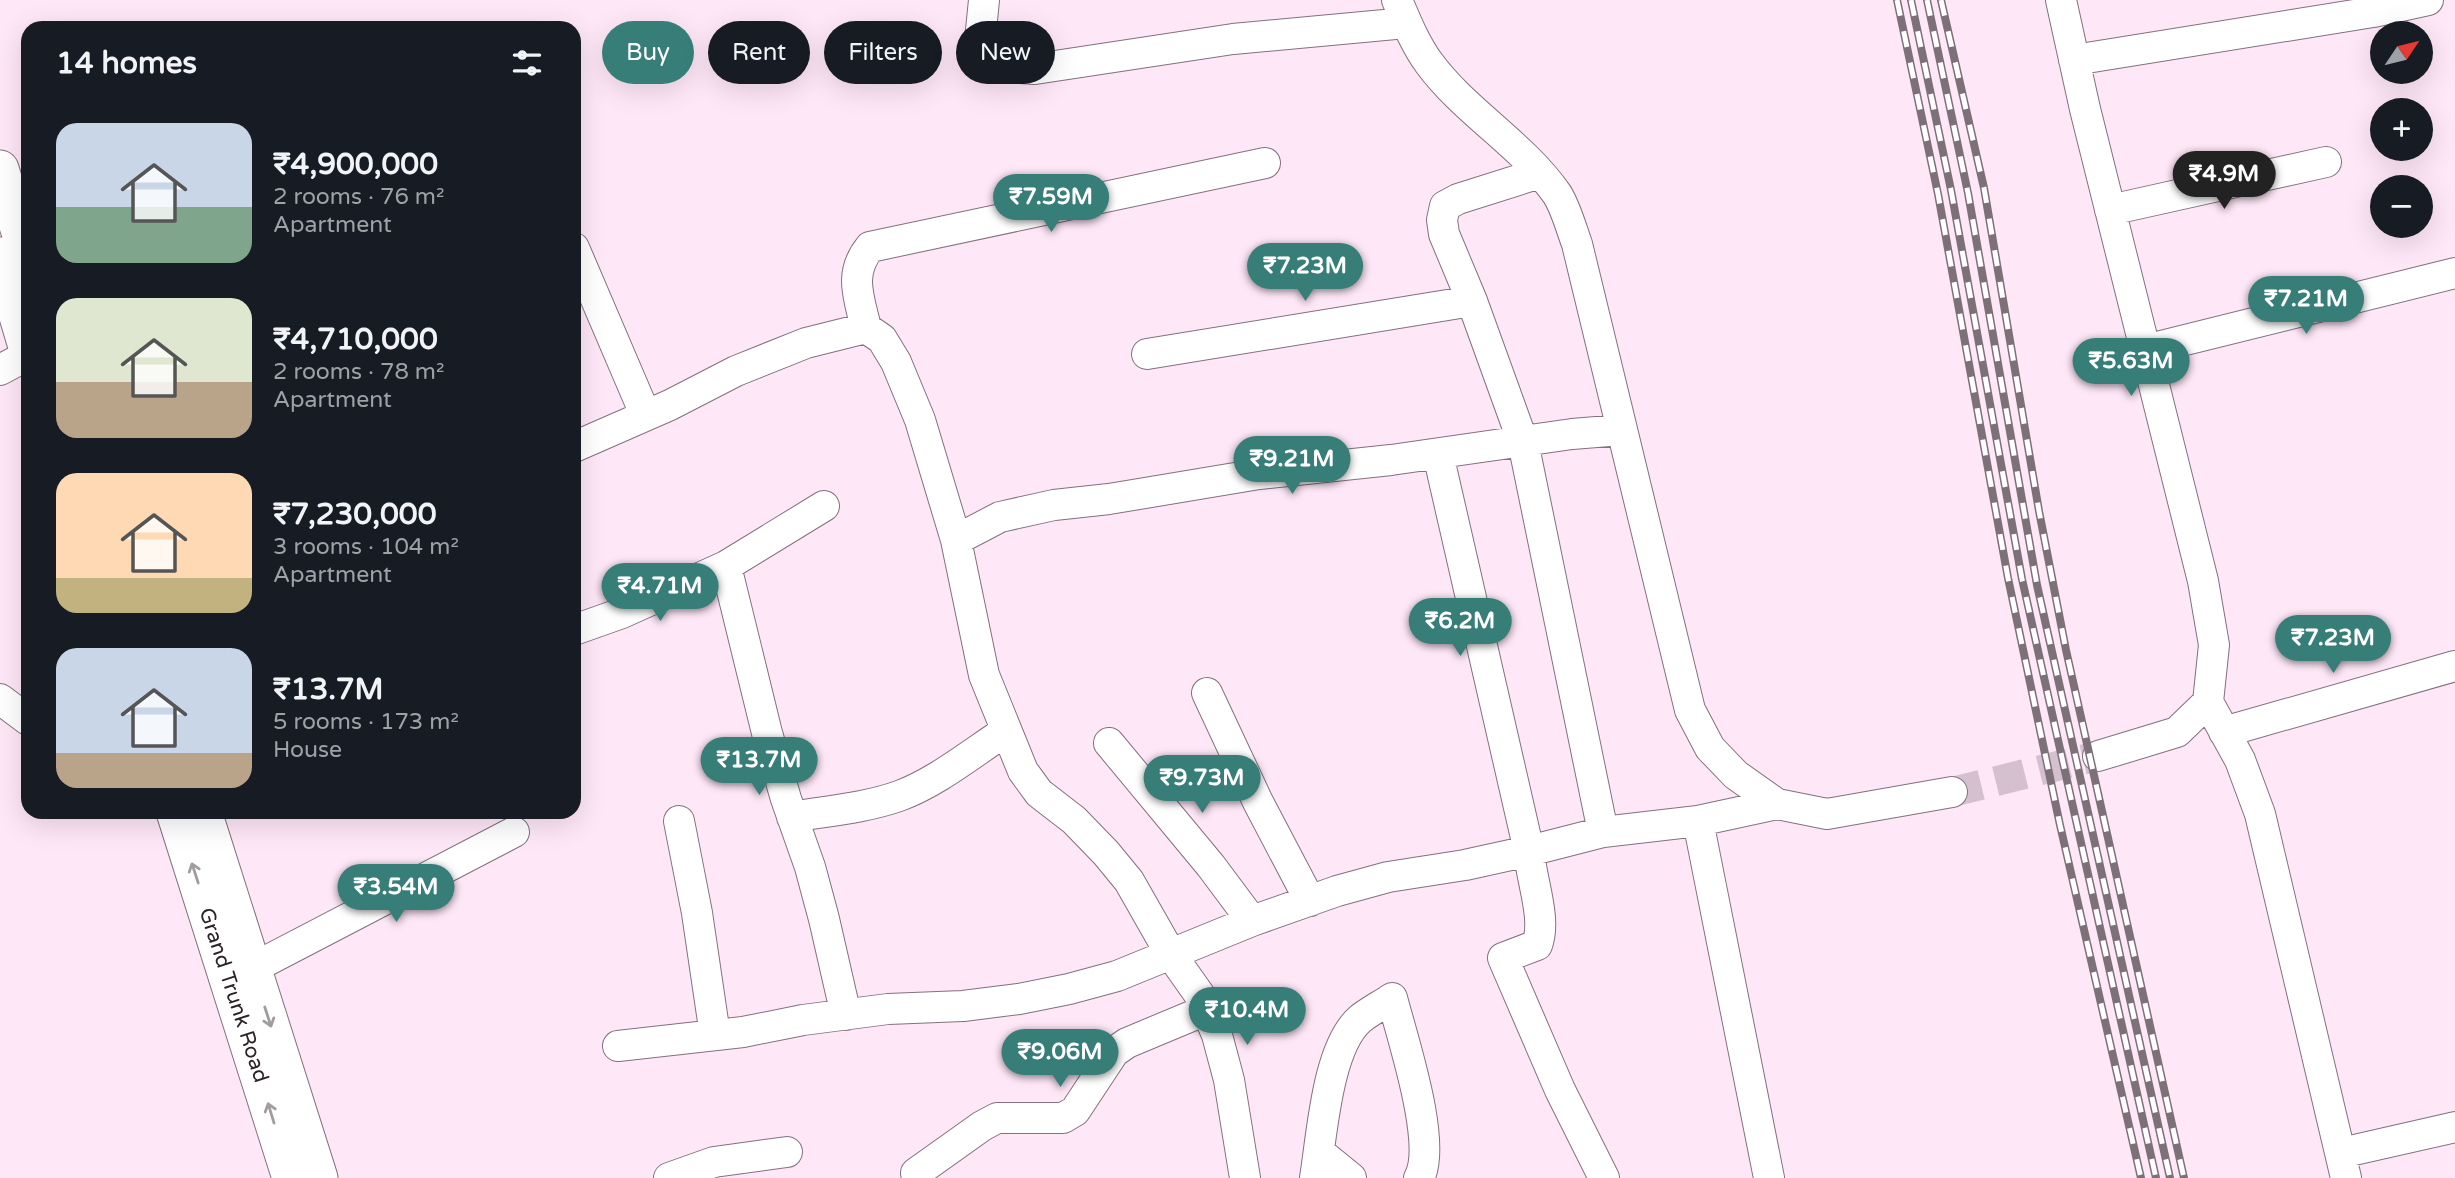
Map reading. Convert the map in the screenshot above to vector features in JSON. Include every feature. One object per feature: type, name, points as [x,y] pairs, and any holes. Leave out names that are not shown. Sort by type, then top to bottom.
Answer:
[{"type":"main road","points":[[0,169],[20,201]]},
{"type":"main road","points":[[0,256],[21,326]]},
{"type":"main road","name":"Grand Trunk Road","points":[[183,819],[291,1178]]},
{"type":"main road","points":[[184,819],[253,968],[319,1178]]},
{"type":"street","points":[[984,0],[980,40],[986,59],[1006,67],[1035,69],[1402,12],[1428,62],[1451,88],[1540,173],[1559,197],[1577,244],[1690,710],[1710,748],[1736,775],[1777,804]]},
{"type":"street","points":[[2061,0],[2110,210],[2203,581],[2214,645],[2208,702],[2239,760],[2260,814],[2343,1166],[2455,1127]]},
{"type":"street","points":[[2074,60],[2374,12],[2428,0]]},
{"type":"street","points":[[2110,210],[2326,162]]},
{"type":"street","points":[[1245,1178],[1229,1080],[1217,1035],[1201,997],[1170,953],[1129,881],[1107,853],[1074,820],[1039,793],[1023,771],[984,675],[956,540],[919,421],[895,362],[882,339],[866,328],[856,283],[860,259],[870,247],[1265,163]]},
{"type":"street","points":[[1540,173],[1458,199],[1445,206],[1442,220],[1444,234],[1472,300],[1523,442],[1603,832]]},
{"type":"street","points":[[581,264],[645,414]]},
{"type":"street","points":[[2145,350],[2455,273]]},
{"type":"street","points":[[1147,354],[1472,300]]},
{"type":"street","points":[[581,444],[670,405],[736,371],[806,343],[866,328]]},
{"type":"street","points":[[0,370],[21,359]]},
{"type":"street","points":[[956,540],[1000,517],[1054,505],[1109,499],[1259,474],[1438,454],[1572,433],[1621,430]]},
{"type":"street","points":[[1438,454],[1529,851],[1542,931],[1537,945],[1503,958],[1560,1090],[1604,1178]]},
{"type":"street","points":[[581,628],[622,613],[726,566],[824,506]]},
{"type":"street","points":[[726,566],[767,733],[821,906],[846,1015]]},
{"type":"street","points":[[2224,732],[2455,666]]},
{"type":"street","points":[[1207,693],[1258,802],[1310,901]]},
{"type":"street","points":[[0,699],[21,715]]},
{"type":"street","points":[[2098,755],[2177,732],[2208,702]]},
{"type":"street","points":[[792,817],[880,802],[901,795],[923,785],[1006,731]]},
{"type":"street","points":[[1109,743],[1211,866],[1252,921]]},
{"type":"street","points":[[618,1046],[715,1035],[888,1009],[963,1006],[1019,999],[1117,976],[1252,921],[1388,877],[1465,865],[1603,832],[1698,821],[1777,804],[1827,814],[1952,792]]},
{"type":"street","points":[[679,821],[697,913],[715,1035]]},
{"type":"street","points":[[1698,821],[1769,1178]]},
{"type":"street","points":[[253,968],[514,832]]},
{"type":"street","points":[[1351,1178],[1317,1165],[1331,1075],[1342,1044],[1359,1020],[1392,998],[1425,1139],[1424,1160],[1419,1178]]},
{"type":"street","points":[[916,1173],[997,1118],[1063,1118],[1075,1111],[1114,1052],[1127,1043],[1206,1010]]},
{"type":"street","points":[[669,1178],[714,1162],[787,1152]]},
{"type":"tunnel","points":[[1952,792],[2098,756]]},
{"type":"railway","points":[[1897,0],[1938,194],[2008,578],[2060,825],[2141,1178]]},
{"type":"railway","points":[[1911,0],[1951,190],[2022,579],[2156,1178]]},
{"type":"railway","points":[[1927,0],[1968,193],[2037,585],[2170,1178]]},
{"type":"railway","points":[[1941,0],[1984,188],[2039,511],[2066,650],[2184,1178]]}]
